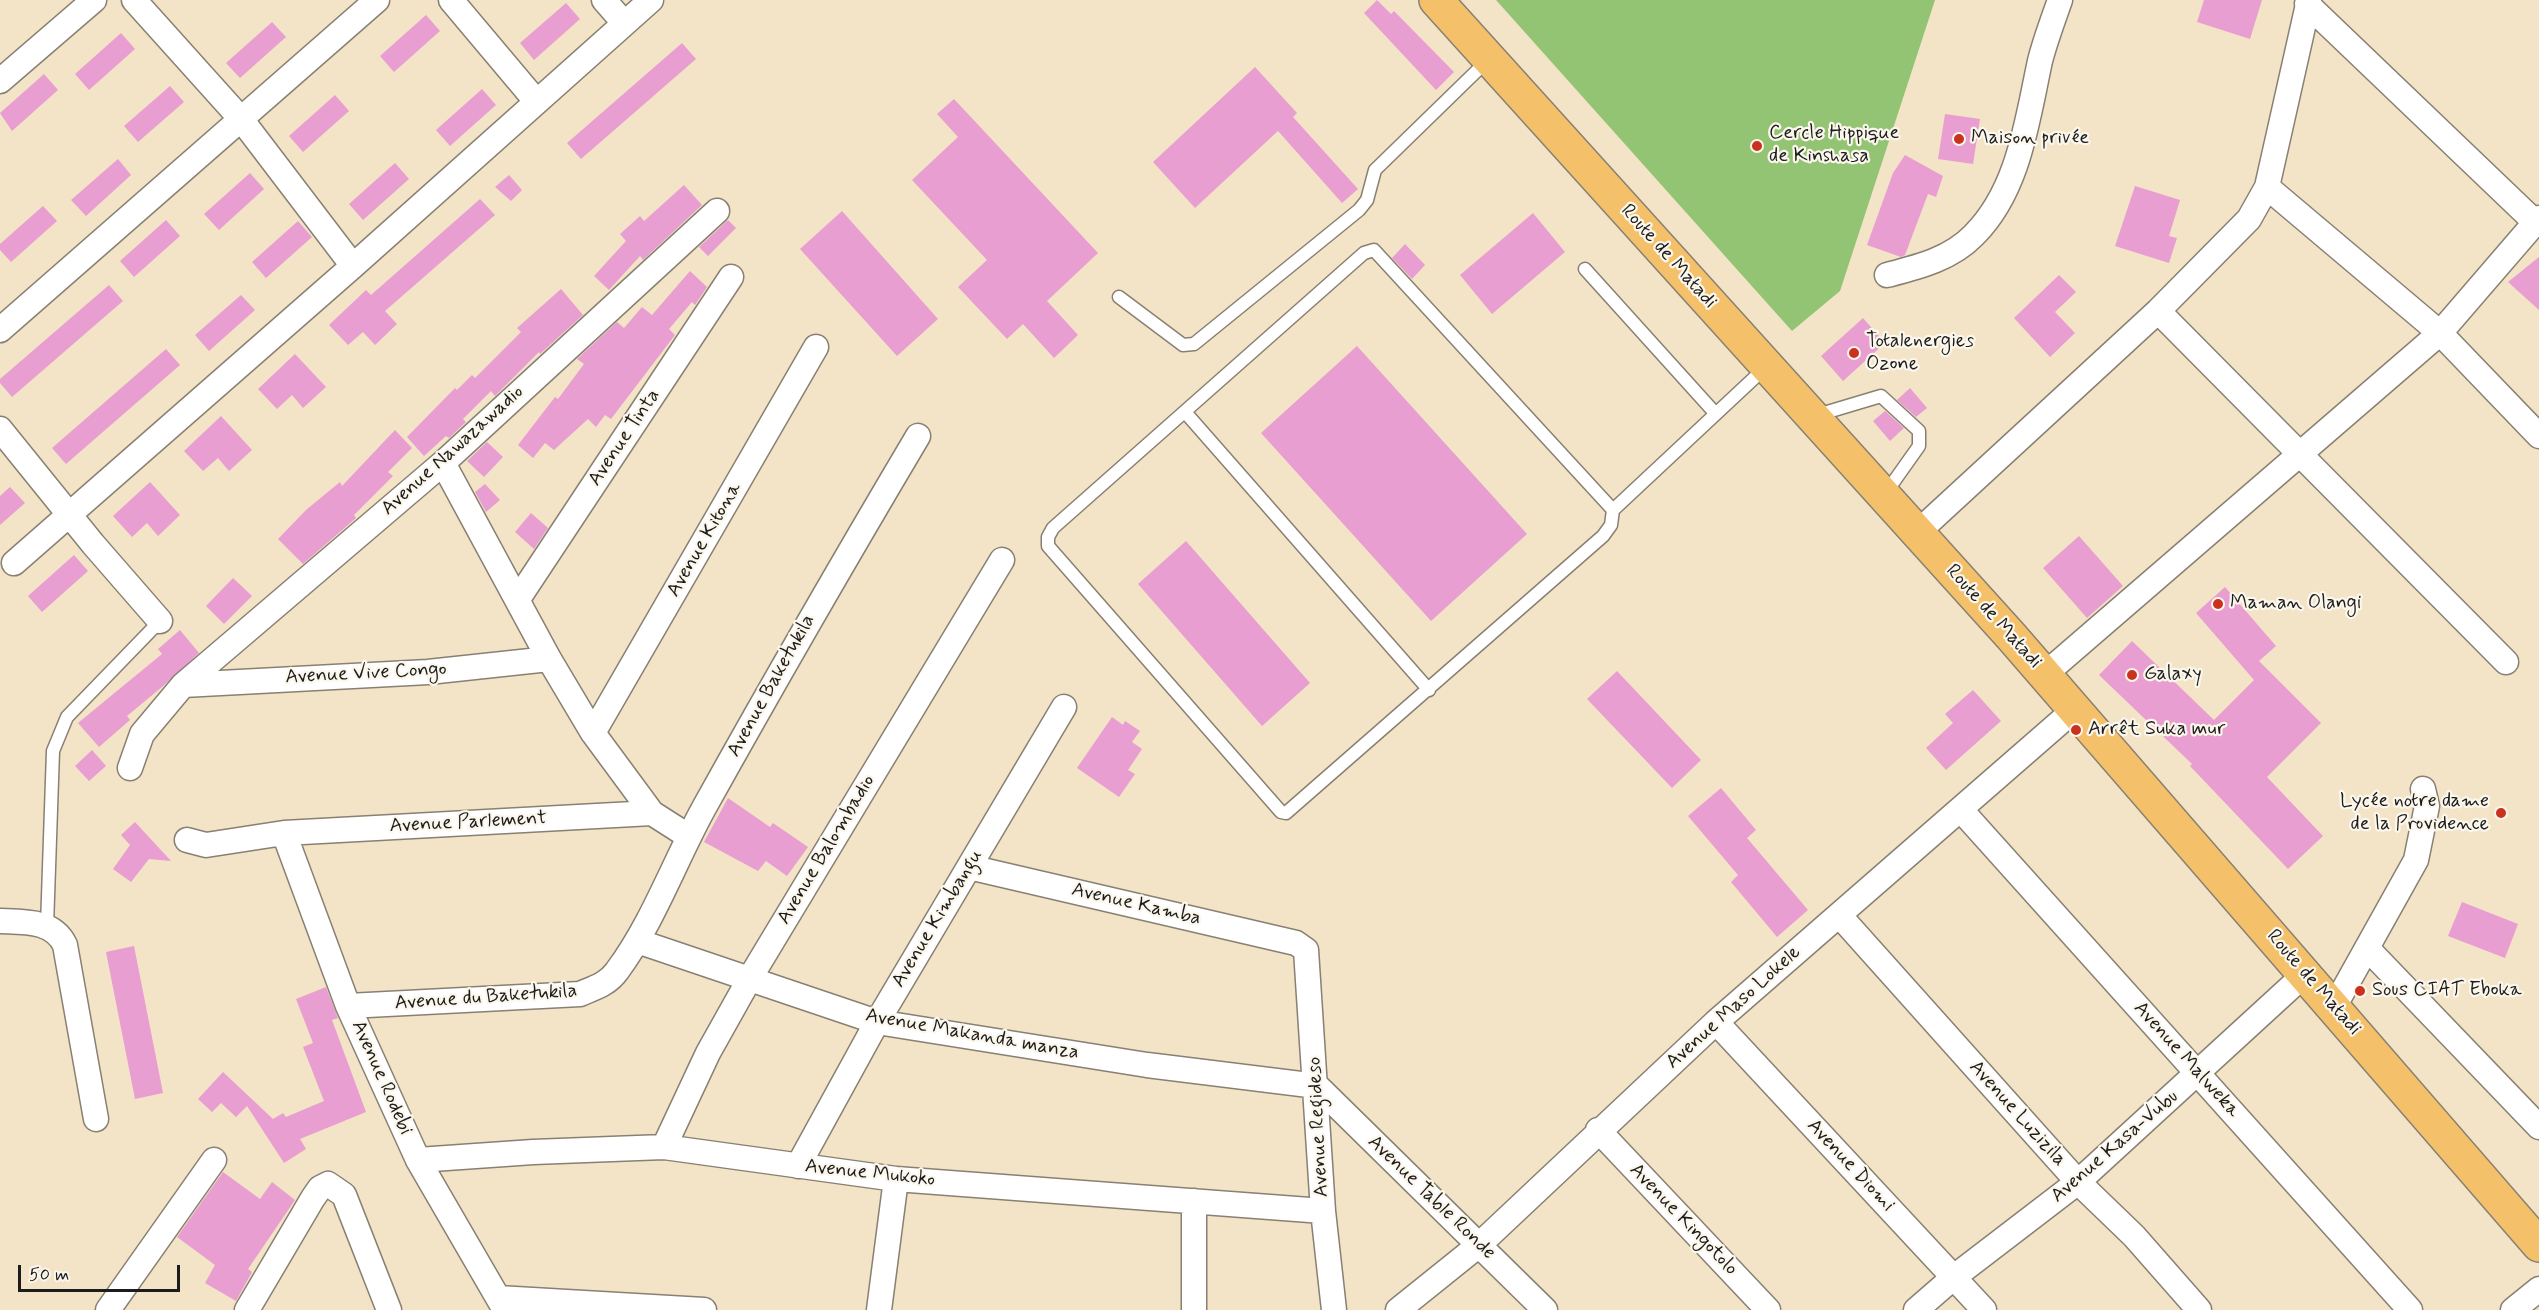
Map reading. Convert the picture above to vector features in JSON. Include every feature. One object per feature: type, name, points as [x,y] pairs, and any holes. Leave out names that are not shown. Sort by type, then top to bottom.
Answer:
[{"type":"main road","name":"Route de Matadi","points":[[1436,0],[1918,532],[2539,1245]]},
{"type":"street","points":[[0,81],[94,0]]},
{"type":"street","points":[[134,0],[242,119],[353,266]]},
{"type":"street","points":[[0,330],[377,0]]},
{"type":"street","points":[[451,0],[536,101]]},
{"type":"street","points":[[604,0],[624,23]]},
{"type":"street","points":[[14,563],[353,266],[651,0]]},
{"type":"street","points":[[1887,275],[1935,262],[1973,237],[1998,206],[2027,127],[2041,59],[2060,0]]},
{"type":"street","points":[[1918,532],[2158,311],[2249,219],[2267,187],[2308,2]]},
{"type":"street","points":[[2044,675],[2440,333],[2537,220],[2308,2]]},
{"type":"street","points":[[2267,187],[2440,333],[2539,436]]},
{"type":"street","name":"Avenue Nawazawadio","points":[[130,768],[142,734],[183,685],[443,463],[717,211]]},
{"type":"street","name":"Avenue Tinta","points":[[518,599],[731,277]]},
{"type":"street","points":[[2158,311],[2506,662]]},
{"type":"street","name":"Avenue Kitona","points":[[593,734],[816,347]]},
{"type":"street","points":[[0,429],[160,621]]},
{"type":"street","name":"Avenue Baketukila","points":[[637,941],[688,836],[784,660],[918,436]]},
{"type":"street","points":[[443,463],[549,659],[593,734],[652,813],[688,836]]},
{"type":"street","name":"Avenue Balombadio","points":[[664,1147],[708,1053],[750,978],[1002,560]]},
{"type":"street","name":"Avenue Vive Congo","points":[[183,685],[428,672],[549,659]]},
{"type":"street","name":"Avenue Kimbangu","points":[[798,1166],[877,1022],[1064,707]]},
{"type":"street","name":"Avenue Maso Lokele","points":[[1398,1310],[1479,1245],[1716,1022],[2074,710]]},
{"type":"street","points":[[2334,1007],[2416,860],[2427,806],[2423,789]]},
{"type":"street","name":"Avenue Malweka","points":[[1961,810],[2410,1310]]},
{"type":"street","name":"Avenue Parlement","points":[[187,840],[206,845],[285,833],[652,813]]},
{"type":"street","name":"Avenue Rodebi","points":[[285,833],[348,1006],[418,1161],[501,1304]]},
{"type":"street","name":"Avenue Kamba","points":[[969,867],[1302,945]]},
{"type":"street","name":"Avenue Luzizila","points":[[1839,915],[2078,1182],[2134,1236],[2199,1310]]},
{"type":"street","points":[[0,921],[46,926],[61,935],[65,945],[96,1119]]},
{"type":"street","name":"Avenue Makanda manza","points":[[637,941],[877,1022],[1147,1065],[1317,1086]]},
{"type":"street","name":"Avenue du Baketukila","points":[[348,1006],[580,994],[603,985],[616,973],[637,941]]},
{"type":"street","name":"Avenue Regideso","points":[[1302,945],[1309,957],[1323,1211],[1334,1310]]},
{"type":"street","points":[[2367,948],[2539,1127]]},
{"type":"street","name":"Avenue Kasa-Vubu","points":[[1917,1310],[1954,1278],[2078,1182],[2305,974]]},
{"type":"street","name":"Avenue Diomi","points":[[1716,1022],[1984,1310]]},
{"type":"street","name":"Avenue Table Ronde","points":[[1317,1086],[1545,1310]]},
{"type":"street","name":"Avenue Kingotolo","points":[[1598,1131],[1768,1310]]},
{"type":"street","name":"Avenue Mukoko","points":[[418,1161],[533,1152],[664,1147],[896,1179],[1323,1211]]},
{"type":"street","points":[[108,1310],[214,1160]]},
{"type":"street","points":[[879,1310],[896,1179]]},
{"type":"street","points":[[247,1310],[313,1198],[320,1188],[328,1184],[344,1195],[389,1310]]},
{"type":"street","points":[[1194,1201],[1194,1310]]},
{"type":"street","points":[[2513,1310],[2539,1289]]},
{"type":"street","points":[[501,1304],[704,1310]]},
{"type":"lane","points":[[1119,297],[1183,345],[1194,344],[1359,210],[1367,200],[1375,170],[1488,59]]},
{"type":"lane","points":[[1613,510],[1374,250],[1364,253],[1053,528],[1048,537],[1048,546],[1281,812],[1292,811],[1604,536],[1611,525],[1613,510],[1767,366]]},
{"type":"lane","points":[[1585,269],[1715,413]]},
{"type":"lane","points":[[1813,416],[1881,396],[1919,431],[1919,446],[1883,495]]},
{"type":"lane","points":[[1185,412],[1429,690]]},
{"type":"lane","points":[[46,926],[53,751],[67,717],[160,621]]},
{"type":"green space","name":"Cercle Hippique de Kinshasa","points":[[1496,0],[1935,0],[1840,291],[1792,331]]},
{"type":"building","points":[[1377,0],[1391,14],[1394,11],[1454,72],[1436,90],[1364,13]]},
{"type":"building","points":[[2204,0],[2262,0],[2250,39],[2197,22]]},
{"type":"building","points":[[566,3],[580,19],[534,60],[520,43]]},
{"type":"building","points":[[426,15],[440,31],[394,72],[380,56]]},
{"type":"building","points":[[272,22],[286,37],[240,78],[226,63]]},
{"type":"building","points":[[121,33],[135,49],[89,90],[75,74]]},
{"type":"building","points":[[682,43],[696,59],[581,159],[567,143]]},
{"type":"building","points":[[1255,67],[1297,113],[1293,117],[1358,189],[1342,203],[1278,131],[1195,208],[1153,162]]},
{"type":"building","points":[[44,74],[58,90],[12,131],[0,113]]},
{"type":"building","points":[[170,86],[184,102],[138,142],[124,126]]},
{"type":"building","points":[[482,89],[496,105],[450,146],[436,130]]},
{"type":"building","points":[[335,95],[349,111],[303,152],[289,136]]},
{"type":"building","points":[[954,99],[1098,253],[1047,301],[1078,335],[1054,358],[1023,324],[1007,339],[958,287],[987,260],[912,180],[958,137],[937,114]]},
{"type":"building","name":"Maison privée","points":[[1945,114],[1980,119],[1973,164],[1938,159]]},
{"type":"building","points":[[1905,155],[1943,176],[1936,197],[1928,194],[1905,255],[1901,257],[1867,245],[1893,173]]},
{"type":"building","points":[[118,159],[131,175],[86,216],[71,200]]},
{"type":"building","points":[[395,163],[409,179],[363,220],[349,204]]},
{"type":"building","points":[[250,173],[264,189],[219,230],[204,214]]},
{"type":"building","points":[[509,175],[522,190],[511,201],[495,187]]},
{"type":"building","points":[[684,185],[702,205],[643,260],[640,256],[609,290],[594,276],[626,241],[620,234],[640,216],[644,221]]},
{"type":"building","points":[[2135,186],[2180,200],[2169,236],[2177,238],[2169,263],[2115,246]]},
{"type":"building","points":[[480,199],[495,215],[385,311],[397,324],[375,345],[363,332],[348,345],[329,325],[366,290],[371,295]]},
{"type":"building","points":[[43,206],[57,221],[11,262],[0,250],[0,244]]},
{"type":"building","points":[[842,211],[938,319],[897,356],[800,249]]},
{"type":"building","points":[[1533,213],[1565,252],[1492,314],[1460,275]]},
{"type":"building","points":[[166,220],[180,236],[134,277],[120,261]]},
{"type":"building","points":[[728,220],[736,228],[708,256],[699,247]]},
{"type":"building","points":[[298,221],[312,237],[266,278],[252,262]]},
{"type":"building","points":[[1405,244],[1425,265],[1412,279],[1392,258]]},
{"type":"building","points":[[2539,257],[2539,310],[2508,282]]},
{"type":"building","points":[[690,271],[707,287],[695,305],[692,302],[669,329],[675,335],[611,419],[605,415],[596,427],[588,419],[554,450],[545,443],[533,458],[518,445],[555,397],[558,399],[584,364],[577,359],[617,322],[624,328],[642,307],[652,315]]},
{"type":"building","points":[[2059,275],[2076,292],[2055,312],[2075,333],[2050,357],[2014,318]]},
{"type":"building","points":[[109,285],[123,301],[12,397],[0,383],[0,379]]},
{"type":"building","points":[[561,289],[583,315],[540,354],[539,352],[495,396],[491,391],[463,419],[466,422],[424,456],[407,437],[455,388],[457,390],[472,375],[475,378],[521,332],[517,328]]},
{"type":"building","points":[[241,295],[255,310],[209,351],[195,335]]},
{"type":"building","points":[[1863,318],[1885,343],[1843,381],[1821,356]]},
{"type":"building","points":[[1357,346],[1527,534],[1431,621],[1261,433]]},
{"type":"building","points":[[166,349],[180,365],[66,464],[52,448]]},
{"type":"building","points":[[295,354],[326,387],[303,408],[292,395],[277,409],[258,389]]},
{"type":"building","points":[[1910,388],[1927,408],[1916,417],[1897,400]]},
{"type":"building","points":[[1885,411],[1904,428],[1890,441],[1873,421]]},
{"type":"building","points":[[221,416],[252,450],[229,471],[218,458],[203,471],[184,451]]},
{"type":"building","points":[[395,430],[412,448],[388,472],[393,476],[354,515],[356,518],[303,564],[278,539],[306,510],[340,482],[342,486]]},
{"type":"building","points":[[487,442],[503,457],[484,477],[467,461]]},
{"type":"building","points":[[150,482],[180,515],[158,536],[147,523],[132,537],[113,516]]},
{"type":"building","points":[[485,484],[500,500],[486,512],[475,492]]},
{"type":"building","points":[[10,487],[25,503],[0,525],[0,496]]},
{"type":"building","points":[[531,513],[548,528],[534,549],[515,532]]},
{"type":"building","points":[[2079,536],[2123,586],[2087,618],[2043,568]]},
{"type":"building","points":[[1186,541],[1310,683],[1262,726],[1138,584]]},
{"type":"building","points":[[74,555],[88,571],[42,612],[28,596]]},
{"type":"building","points":[[233,578],[252,596],[224,624],[206,606]]},
{"type":"building","points":[[2225,587],[2276,646],[2259,661],[2321,723],[2267,777],[2323,836],[2288,869],[2190,766],[2192,764],[2099,675],[2132,641],[2214,720],[2254,680],[2196,613]]},
{"type":"building","points":[[180,630],[199,653],[127,716],[130,720],[99,747],[78,723],[162,654],[158,649]]},
{"type":"building","points":[[1617,671],[1701,760],[1672,788],[1587,699]]},
{"type":"building","points":[[1973,690],[2001,721],[1946,770],[1926,748],[1953,723],[1945,714]]},
{"type":"building","points":[[1112,717],[1123,725],[1125,721],[1140,731],[1132,742],[1142,749],[1128,770],[1135,774],[1119,797],[1077,768]]},
{"type":"building","points":[[92,750],[106,766],[89,781],[75,766]]},
{"type":"building","points":[[1721,788],[1756,830],[1747,838],[1808,910],[1777,937],[1731,882],[1738,875],[1688,816]]},
{"type":"building","points":[[728,798],[770,827],[773,823],[808,847],[787,876],[766,861],[758,871],[704,842]]},
{"type":"building","points":[[135,822],[171,861],[149,859],[131,882],[113,869],[130,845],[121,835]]},
{"type":"building","points":[[2462,902],[2518,924],[2505,958],[2448,936]]},
{"type":"building","points":[[134,946],[163,1093],[135,1099],[106,952]]},
{"type":"building","points":[[326,987],[338,1018],[332,1020],[366,1112],[300,1139],[306,1149],[284,1163],[247,1106],[236,1117],[221,1103],[212,1112],[198,1099],[223,1072],[273,1119],[283,1113],[286,1117],[324,1101],[303,1047],[313,1043],[296,999]]},
{"type":"building","points":[[223,1172],[260,1199],[272,1182],[295,1200],[248,1269],[252,1272],[236,1301],[205,1283],[215,1265],[177,1237]]},
{"type":"place","name":"Maison privée","points":[[1959,139]]},
{"type":"place","name":"Cercle Hippique de Kinshasa","points":[[1757,146]]},
{"type":"place","name":"Totalenergies Ozone","points":[[1854,353]]},
{"type":"place","name":"Maman Olangi","points":[[2218,604]]},
{"type":"place","name":"Galaxy","points":[[2132,675]]},
{"type":"place","name":"Arrêt Suka mur","points":[[2076,730]]},
{"type":"place","name":"Lycée notre dame de la Providence","points":[[2501,813]]},
{"type":"place","name":"Sous CIAT Eboka","points":[[2360,991]]}]
